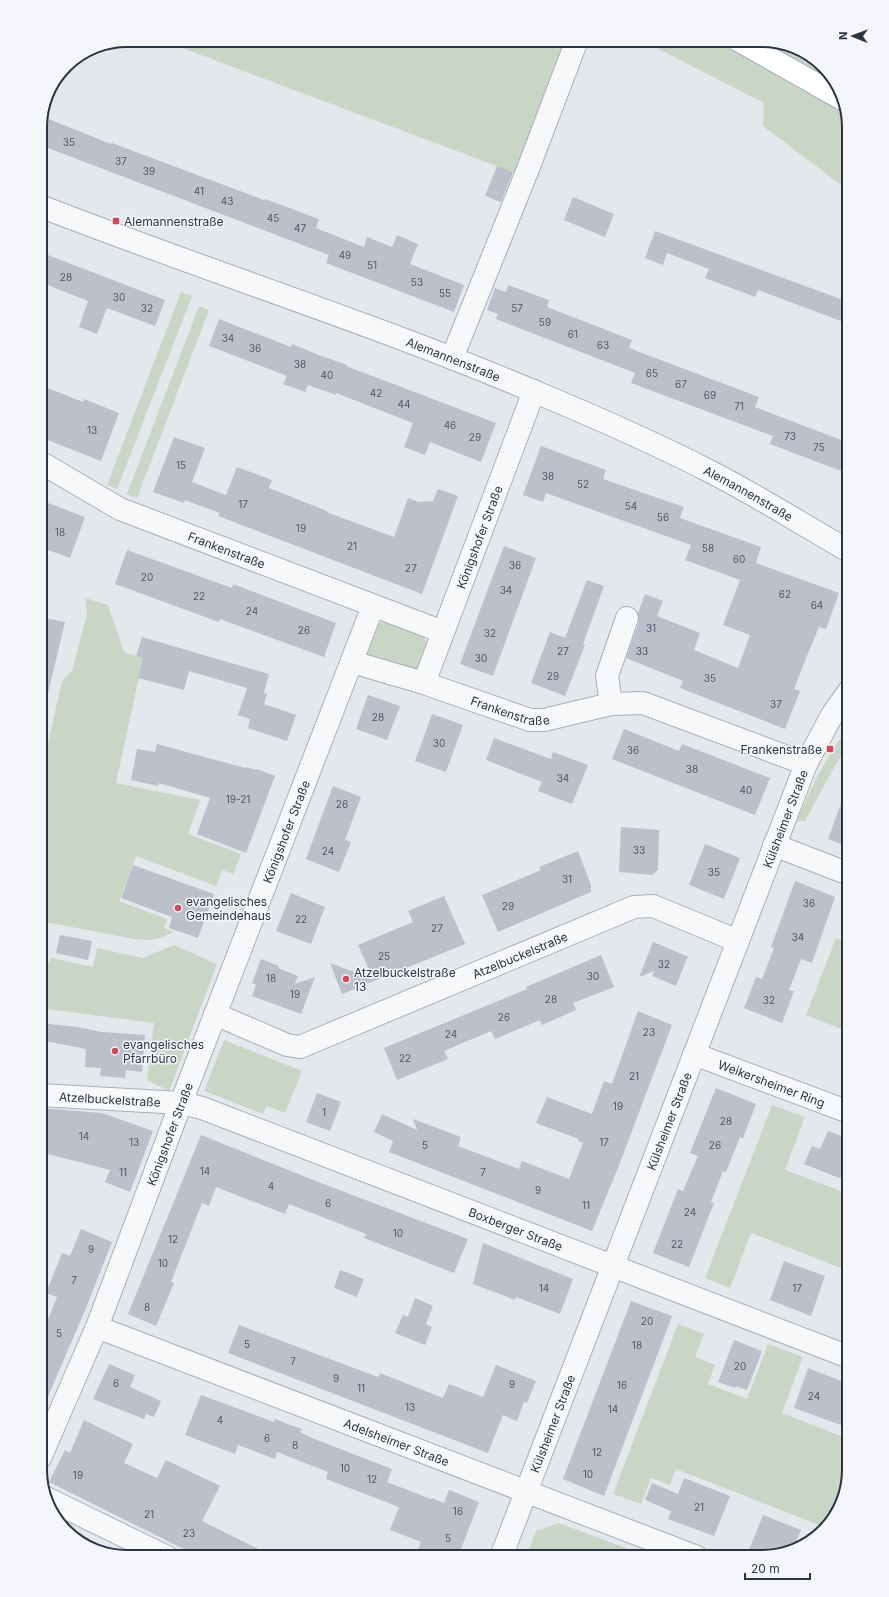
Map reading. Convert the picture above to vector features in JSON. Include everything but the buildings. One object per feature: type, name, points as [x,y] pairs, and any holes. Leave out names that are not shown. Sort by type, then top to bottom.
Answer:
[{"type":"main road","points":[[750,47],[836,95]]},
{"type":"street","points":[[452,358],[528,169],[574,47]]},
{"type":"street","name":"Alemannenstraße","points":[[47,209],[452,358],[534,391],[711,472],[842,547]]},
{"type":"street","name":"Königshofer Straße","points":[[424,683],[534,391]]},
{"type":"street","name":"Frankenstraße","points":[[47,466],[120,509],[443,632]]},
{"type":"street","name":"Königshofer Straße","points":[[47,1442],[97,1326],[215,1014],[373,606]]},
{"type":"street","points":[[611,704],[607,676],[627,618]]},
{"type":"street","name":"Frankenstraße","points":[[352,662],[424,683],[530,720],[544,720],[611,704],[643,703],[806,764]]},
{"type":"street","name":"Külsheimer Straße","points":[[504,1550],[806,764],[832,715],[842,701]]},
{"type":"street","points":[[774,845],[842,871]]},
{"type":"street","name":"Atzelbuckelstraße","points":[[215,1014],[287,1045],[300,1047],[634,907],[653,906],[738,940]]},
{"type":"street","name":"Weikersheimer Ring","points":[[694,1054],[842,1109]]},
{"type":"street","name":"Atzelbuckelstraße","points":[[47,1094],[181,1103]]},
{"type":"street","name":"Boxberger Straße","points":[[181,1103],[209,1111],[842,1354]]},
{"type":"street","name":"Adelsheimer Straße","points":[[97,1326],[679,1550]]},
{"type":"street","points":[[53,1502],[153,1550]]},
{"type":"green space","points":[[180,47],[566,47],[515,173]]},
{"type":"green space","points":[[655,47],[768,47],[788,51],[807,60],[826,78],[836,96],[839,106],[842,121],[842,186],[763,126],[764,103]]},
{"type":"green space","points":[[181,292],[192,296],[117,489],[107,485]]},
{"type":"green space","points":[[199,306],[209,310],[137,498],[127,494]]},
{"type":"green space","points":[[85,598],[108,605],[124,652],[143,658],[116,783],[200,800],[188,834],[241,854],[233,874],[222,870],[216,886],[136,856],[119,901],[167,919],[164,928],[173,932],[161,938],[150,940],[134,939],[47,922],[47,747],[62,681],[72,671],[87,614]]},
{"type":"green space","points":[[384,621],[420,634],[427,642],[417,671],[367,654],[377,625]]},
{"type":"green space","points":[[842,737],[842,756],[805,821],[797,821],[820,772]]},
{"type":"green space","points":[[836,938],[842,940],[842,1029],[806,1015]]},
{"type":"green space","points":[[174,945],[217,964],[169,1091],[147,1080],[154,1023],[47,1009],[47,965],[51,958],[93,967],[97,948],[143,958]]},
{"type":"green space","points":[[224,1040],[302,1071],[285,1113],[267,1106],[263,1114],[204,1091]]},
{"type":"green space","points":[[772,1105],[805,1117],[785,1170],[842,1191],[842,1268],[751,1233],[730,1288],[705,1278]]},
{"type":"green space","points":[[678,1324],[704,1334],[695,1357],[715,1365],[708,1384],[747,1399],[768,1344],[803,1357],[782,1413],[842,1436],[842,1470],[839,1491],[829,1515],[820,1525],[676,1469],[670,1485],[651,1478],[641,1504],[613,1494]]},
{"type":"green space","points":[[559,1523],[631,1550],[529,1550],[536,1531]]},
{"type":"place","name":"Alemannenstraße","points":[[116,221]]},
{"type":"place","name":"Frankenstraße","points":[[830,749]]},
{"type":"place","name":"evangelisches Gemeindehaus","points":[[178,908]]},
{"type":"place","name":"Atzelbuckelstraße 13","points":[[346,979]]},
{"type":"place","name":"evangelisches Pfarrbüro","points":[[115,1051]]}]
